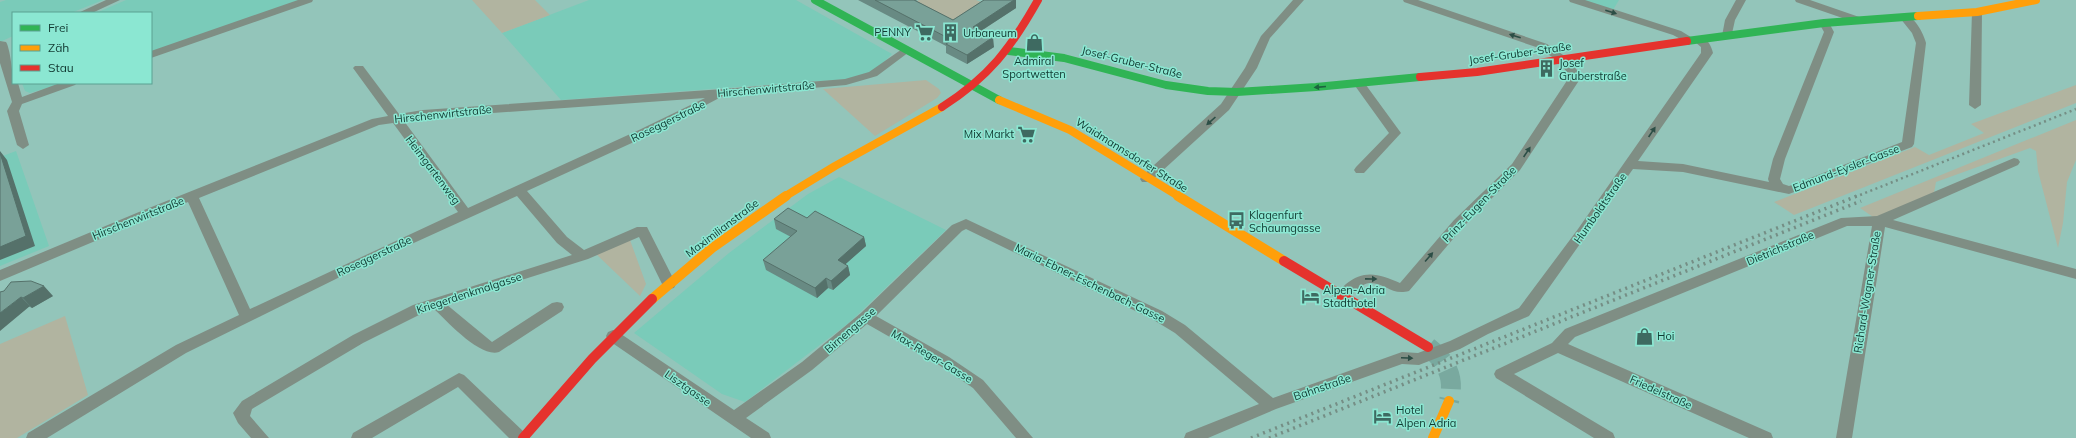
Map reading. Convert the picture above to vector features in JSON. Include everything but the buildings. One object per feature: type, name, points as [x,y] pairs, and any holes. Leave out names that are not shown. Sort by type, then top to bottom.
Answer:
[{"type":"street","points":[[85,12],[114,0]]},
{"type":"street","points":[[152,55],[308,0]]},
{"type":"street","name":"Waidmannsdorfer Straße","points":[[814,0],[974,88],[1054,122],[1146,179],[1428,347]]},
{"type":"street","name":"Maximilianstraße","points":[[523,438],[568,384],[613,336],[669,284],[734,232],[794,191],[974,88],[996,69],[1009,51],[1038,0]]},
{"type":"street","points":[[1146,179],[1225,107],[1237,92],[1265,38],[1272,28],[1299,0]]},
{"type":"street","points":[[1408,0],[1544,46],[1562,59]]},
{"type":"street","points":[[1574,0],[1695,40]]},
{"type":"street","points":[[1727,36],[1730,20],[1741,0]]},
{"type":"street","points":[[1800,0],[1861,21]]},
{"type":"street","name":"Josef-Gruber-Straße","points":[[1009,51],[1064,58],[1166,85],[1208,91],[1237,92],[1477,72],[1695,40],[1824,23],[1978,12],[2036,0]]},
{"type":"street","points":[[1976,105],[1978,12]]},
{"type":"street","name":"Edmund-Eysler-Gasse","points":[[1631,165],[1683,168],[1789,190],[1908,144],[1910,141],[1921,43],[1917,32],[1905,18]]},
{"type":"street","points":[[1778,188],[1774,179],[1779,160],[1829,32],[1824,23]]},
{"type":"street","name":"Humboldtstraße","points":[[1455,345],[1483,330],[1524,312],[1631,165],[1707,52],[1706,46],[1695,40]]},
{"type":"street","points":[[5,43],[2,52],[12,83]]},
{"type":"street","name":"Hirschenwirtstraße","points":[[0,276],[192,196],[376,122],[423,114],[724,93],[860,80],[884,68],[905,50]]},
{"type":"street","name":"Prinz-Eugen-Straße","points":[[1342,296],[1363,278],[1374,278],[1397,287],[1404,287],[1459,223],[1516,167],[1575,80],[1574,72],[1562,59]]},
{"type":"street","name":"Heimgartenweg","points":[[359,68],[394,118],[466,214]]},
{"type":"street","points":[[1359,83],[1395,133],[1360,170]]},
{"type":"street","points":[[12,84],[18,102]]},
{"type":"street","points":[[23,145],[13,111],[18,102],[68,84]]},
{"type":"street","name":"Roseggerstraße","points":[[34,438],[168,356],[345,269],[643,133],[724,93]]},
{"type":"street","name":"Richard-Wagner-Straße","points":[[1844,438],[1879,221],[2014,162]]},
{"type":"street","points":[[519,190],[562,240],[583,256]]},
{"type":"street","points":[[192,196],[247,317]]},
{"type":"street","name":"Dietrichstraße","points":[[1607,438],[1501,374],[1557,347],[1570,333],[1662,297],[1846,221],[1879,221],[2076,274]]},
{"type":"street","name":"Maria-Ebner-Eschenbach-Gasse","points":[[957,228],[961,225],[970,225],[1157,315],[1180,329],[1271,405]]},
{"type":"street","name":"Birnengasse","points":[[734,419],[807,366],[866,317],[957,228]]},
{"type":"street","name":"Kriegerdenkmalgasse","points":[[261,438],[243,419],[242,413],[247,405],[358,339],[435,302],[583,256],[642,230],[669,284]]},
{"type":"street","points":[[435,302],[484,345],[494,348],[557,307]]},
{"type":"street","name":"Max-Reger-Gasse","points":[[866,317],[944,361],[978,384],[1025,438]]},
{"type":"street","name":"Lisztgasse","points":[[613,336],[763,438]]},
{"type":"street","name":"Bahnstraße","points":[[1192,438],[1271,405],[1402,358],[1419,359],[1455,345]]},
{"type":"street","name":"Friedelstraße","points":[[1557,347],[1571,351],[1765,438]]},
{"type":"street","points":[[359,438],[459,379],[519,438]]},
{"type":"street","points":[[1433,438],[1449,401]]},
{"type":"shaded area","points":[[6,0],[103,0],[73,12],[12,12],[12,36],[0,42],[0,2]]},
{"type":"shaded area","points":[[126,0],[301,0],[152,53],[152,12],[98,12]]},
{"type":"shaded area","points":[[472,0],[535,0],[550,15],[502,33]]},
{"type":"shaded area","points":[[589,0],[796,0],[892,54],[881,65],[870,72],[849,79],[561,100],[502,33]]},
{"type":"shaded area","points":[[919,0],[976,0],[986,4],[959,24],[915,2]]},
{"type":"shaded area","points":[[1580,0],[1619,0],[1613,10]]},
{"type":"shaded area","points":[[926,80],[939,89],[941,93],[937,98],[875,136],[823,89]]},
{"type":"shaded area","points":[[22,84],[61,84],[30,93],[25,91]]},
{"type":"shaded area","points":[[2076,85],[2076,103],[1794,215],[1774,202],[1915,147],[1929,155],[1984,133],[1971,124]]},
{"type":"shaded area","points":[[2076,120],[2076,160],[2067,182],[2063,223],[2058,248],[2038,171],[2036,151],[2030,148],[1936,182],[1933,198],[1879,221],[1860,208]]},
{"type":"shaded area","points":[[16,151],[49,246],[0,266],[0,157]]},
{"type":"shaded area","points":[[839,177],[946,230],[850,322],[745,402],[722,394],[634,333],[729,253],[808,194]]},
{"type":"shaded area","points":[[630,240],[646,284],[640,296],[596,254]]},
{"type":"shaded area","points":[[65,316],[88,395],[17,438],[0,438],[0,344]]},
{"type":"tunnel","points":[[1428,347],[1440,358],[1448,371],[1451,385],[1449,401]]},
{"type":"railway","points":[[1855,197],[2076,109]]},
{"type":"railway","points":[[1251,438],[1857,196]]},
{"type":"railway","points":[[1269,438],[1861,201]]},
{"type":"traffic: fast","points":[[815,0],[999,100]]},
{"type":"traffic: fast","points":[[1687,41],[1824,23],[1918,16]]},
{"type":"traffic: fast","points":[[1009,51],[1064,58],[1166,85],[1208,91],[1237,92],[1316,87],[1420,77]]},
{"type":"traffic: slow","points":[[1918,16],[1977,12],[2036,0]]},
{"type":"traffic: slow","points":[[999,100],[1070,130],[1284,261]]},
{"type":"traffic: slow","points":[[652,299],[691,264],[754,217],[835,166],[942,107]]},
{"type":"traffic: slow","points":[[1433,438],[1449,401]]},
{"type":"traffic: jam","points":[[942,107],[987,74],[1009,48],[1038,0]]},
{"type":"traffic: jam","points":[[1420,77],[1477,72],[1687,41]]},
{"type":"traffic: jam","points":[[1284,261],[1428,347]]},
{"type":"traffic: jam","points":[[523,438],[592,359],[652,299]]},
{"type":"place","name":"PENNY","points":[[924,32]]},
{"type":"place","name":"Urbaneum","points":[[950,33]]},
{"type":"place","name":"Admiral Sportwetten","points":[[1034,43]]},
{"type":"place","name":"Josef Gruberstraße","points":[[1546,69]]},
{"type":"place","name":"Mix Markt","points":[[1027,134]]},
{"type":"place","name":"Klagenfurt Schaumgasse","points":[[1236,221]]},
{"type":"place","name":"Alpen-Adria Stadthotel","points":[[1310,296]]},
{"type":"place","name":"Hoi","points":[[1644,336]]},
{"type":"place","name":"Hotel Alpen Adria","points":[[1383,416]]}]
